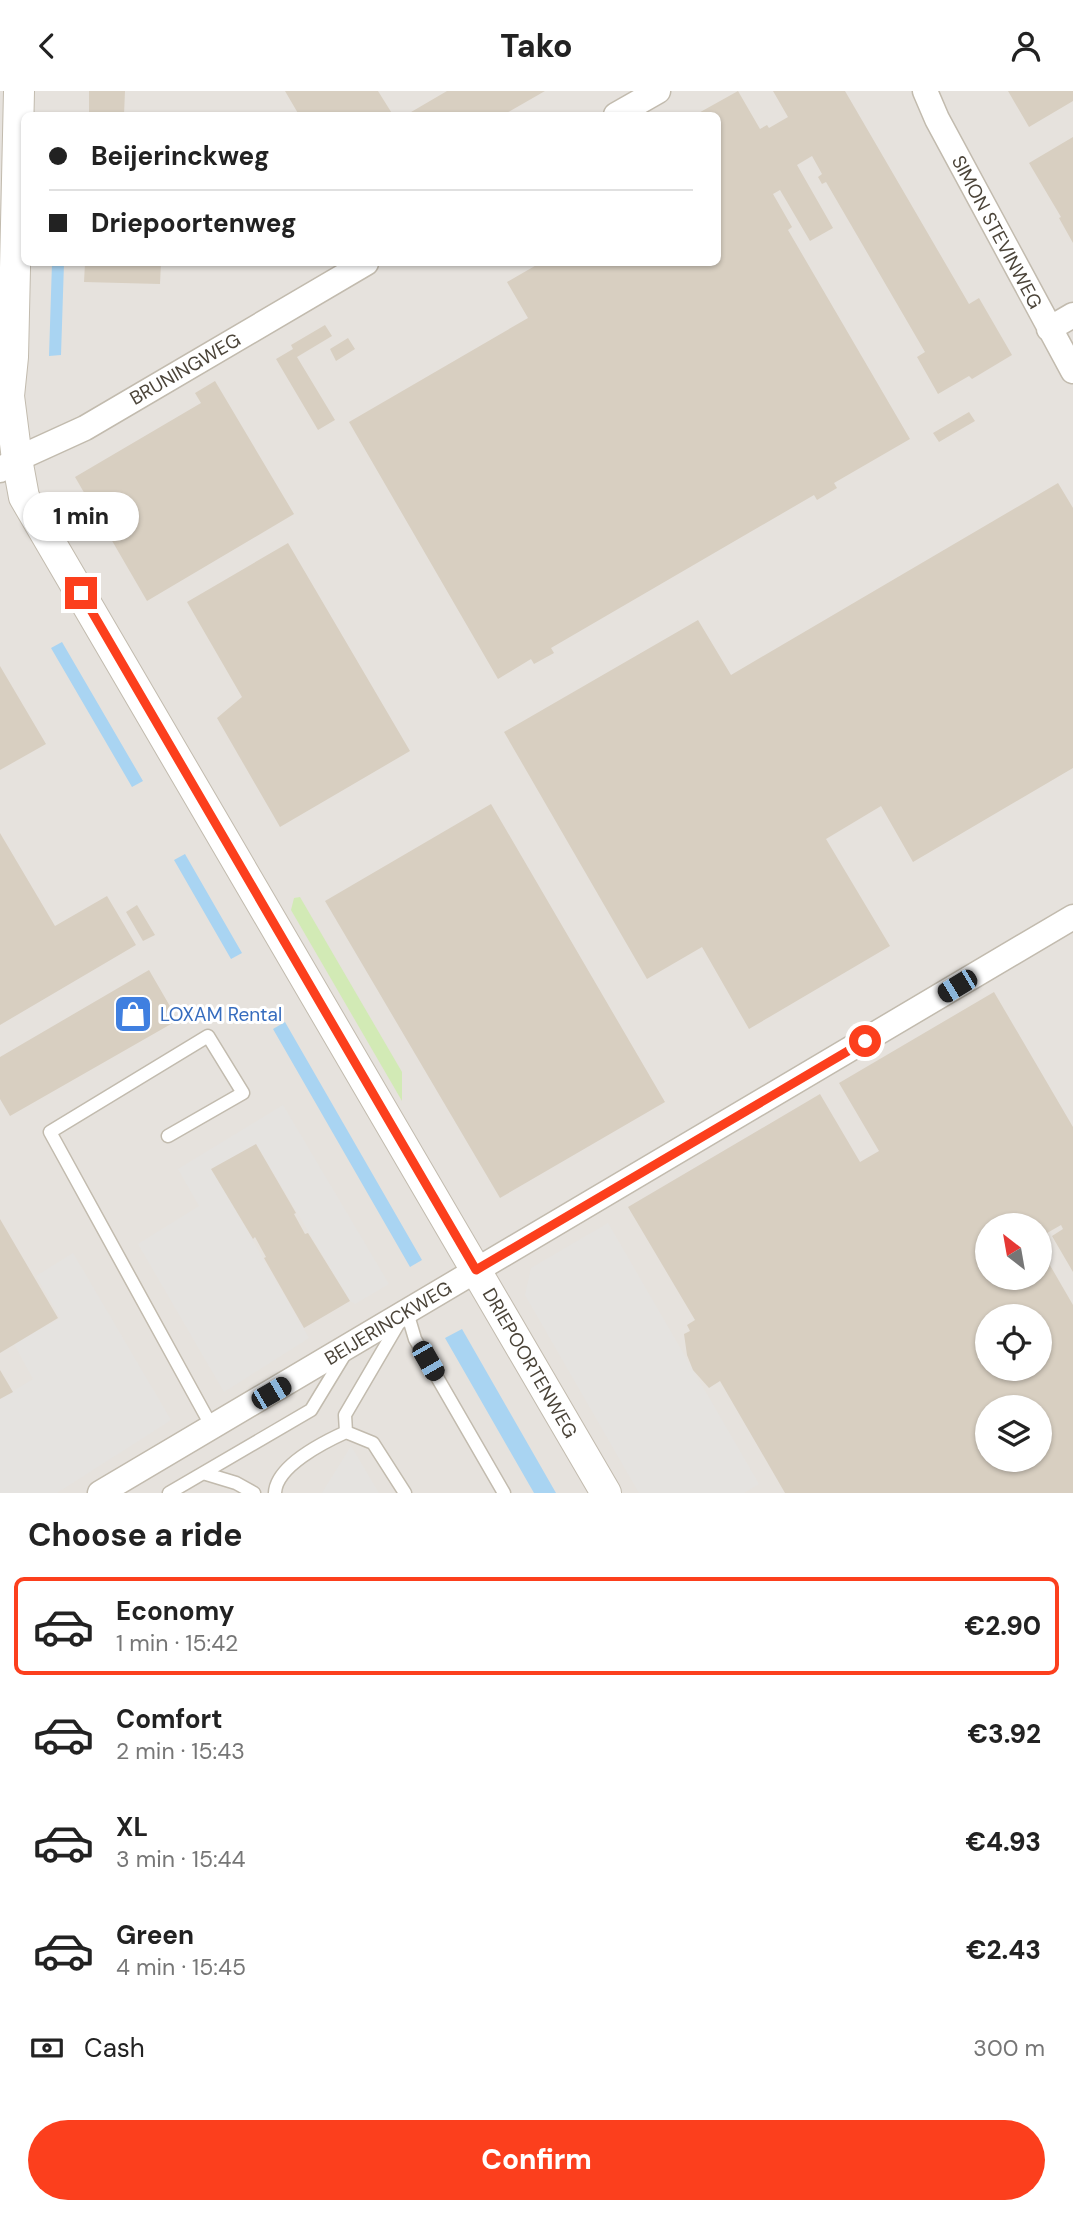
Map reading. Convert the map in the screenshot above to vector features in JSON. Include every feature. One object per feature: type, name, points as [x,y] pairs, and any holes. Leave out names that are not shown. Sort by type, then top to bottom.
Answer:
[{"type":"street","name":"DRIEPOORTENWEG","points":[[19,91],[8,465],[24,497],[606,1493]]},
{"type":"street","points":[[621,112],[658,91]]},
{"type":"street","name":"SIMON STEVINWEG","points":[[925,91],[937,119],[1073,371]]},
{"type":"street","name":"BRUNINGWEG","points":[[8,465],[85,428],[361,266]]},
{"type":"street","points":[[1049,329],[1073,315]]},
{"type":"street","name":"BEIJERINCKWEG","points":[[100,1493],[1073,917]]},
{"type":"lane","points":[[168,1136],[243,1093],[208,1036],[50,1132],[212,1427]]},
{"type":"lane","points":[[346,1432],[345,1415],[407,1312]]},
{"type":"lane","points":[[407,1312],[415,1339],[504,1493]]},
{"type":"lane","points":[[169,1493],[311,1410],[349,1347]]},
{"type":"lane","points":[[275,1493],[275,1485],[293,1463],[325,1441],[346,1432],[373,1443],[405,1493]]},
{"type":"lane","points":[[203,1472],[236,1483],[254,1493]]},
{"type":"shaded area","points":[[0,91],[1073,91],[1073,1493],[0,1493]]},
{"type":"shaded area","points":[[283,1105],[389,1284],[355,1304],[350,1301],[256,1144],[212,1169],[309,1338],[224,1392],[138,1244],[199,1206],[178,1169]]},
{"type":"shaded area","points":[[608,1223],[759,1484],[744,1493],[639,1493],[525,1295],[531,1268]]},
{"type":"shaded area","points":[[73,1253],[171,1420],[57,1493],[0,1493],[0,1399],[33,1379],[14,1344],[60,1318],[36,1276]]},
{"type":"shaded area","points":[[351,1446],[379,1493],[322,1493]]},
{"type":"green space","points":[[300,897],[402,1072],[402,1101],[291,910],[294,898]]},
{"type":"water","points":[[52,266],[64,266],[61,355],[49,356]]},
{"type":"water","points":[[62,642],[143,781],[132,787],[51,648]]},
{"type":"water","points":[[185,854],[242,953],[231,959],[174,860]]},
{"type":"water","points":[[285,1022],[422,1260],[410,1267],[273,1029]]},
{"type":"water","points":[[462,1329],[556,1493],[534,1493],[445,1338]]},
{"type":"building","points":[[89,91],[125,91],[124,112],[89,112]]},
{"type":"building","points":[[285,91],[378,91],[391,112],[297,112]]},
{"type":"building","points":[[447,91],[545,91],[508,112],[411,112]]},
{"type":"building","points":[[738,91],[760,129],[767,125],[769,128],[788,117],[773,91],[845,91],[969,304],[979,298],[1012,355],[972,379],[969,376],[938,394],[917,357],[925,352],[826,182],[822,184],[818,177],[822,174],[812,156],[797,165],[833,228],[810,241],[780,190],[773,194],[792,227],[788,230],[910,439],[834,483],[837,488],[817,500],[814,495],[551,648],[554,653],[534,664],[531,659],[498,679],[349,422],[528,318],[507,282],[535,266],[721,266],[721,112],[700,112]]},
{"type":"building","points":[[1008,91],[1073,91],[1073,101],[1029,127]]},
{"type":"building","points":[[1073,137],[1073,243],[1029,163]]},
{"type":"building","points":[[85,266],[161,266],[160,284],[84,282]]},
{"type":"building","points":[[325,325],[332,336],[297,357],[335,420],[318,430],[276,359],[293,349],[291,345]]},
{"type":"building","points":[[348,338],[355,349],[336,361],[330,349]]},
{"type":"building","points":[[215,381],[294,514],[147,601],[75,477],[201,403],[195,393]]},
{"type":"building","points":[[969,412],[975,421],[939,442],[933,433]]},
{"type":"building","points":[[1058,483],[1073,508],[1073,768],[913,862],[881,806],[826,839],[890,946],[749,1029],[702,947],[647,979],[504,732],[698,620],[731,675]]},
{"type":"building","points":[[288,543],[410,751],[280,827],[217,718],[242,697],[187,602]]},
{"type":"building","points":[[0,666],[46,744],[0,770]]},
{"type":"building","points":[[491,804],[665,1102],[500,1198],[325,901]]},
{"type":"building","points":[[0,833],[55,926],[107,896],[136,945],[0,1025]]},
{"type":"building","points":[[137,905],[155,935],[143,941],[126,912]]},
{"type":"building","points":[[149,970],[178,1020],[10,1116],[0,1099],[0,1057]]},
{"type":"building","points":[[994,992],[1073,1127],[1073,1272],[1052,1236],[1063,1229],[1061,1225],[1052,1230],[1052,1213],[975,1213],[975,1290],[1052,1290],[1052,1269],[1073,1305],[1073,1493],[785,1493],[720,1381],[709,1388],[693,1370],[687,1355],[684,1334],[690,1331],[687,1325],[695,1320],[628,1207],[820,1094],[860,1162],[879,1151],[839,1083]]},
{"type":"building","points":[[256,1144],[296,1213],[294,1214],[305,1234],[308,1233],[350,1301],[304,1328],[255,1237],[253,1239],[211,1169]]},
{"type":"building","points":[[0,1219],[58,1318],[0,1353]]},
{"type":"building","points":[[0,1370],[13,1392],[0,1399]]},
{"type":"place","name":"LOXAM Rental","points":[[133,1014]]},
{"type":"route","points":[[81,593],[476,1270],[865,1041]]}]
